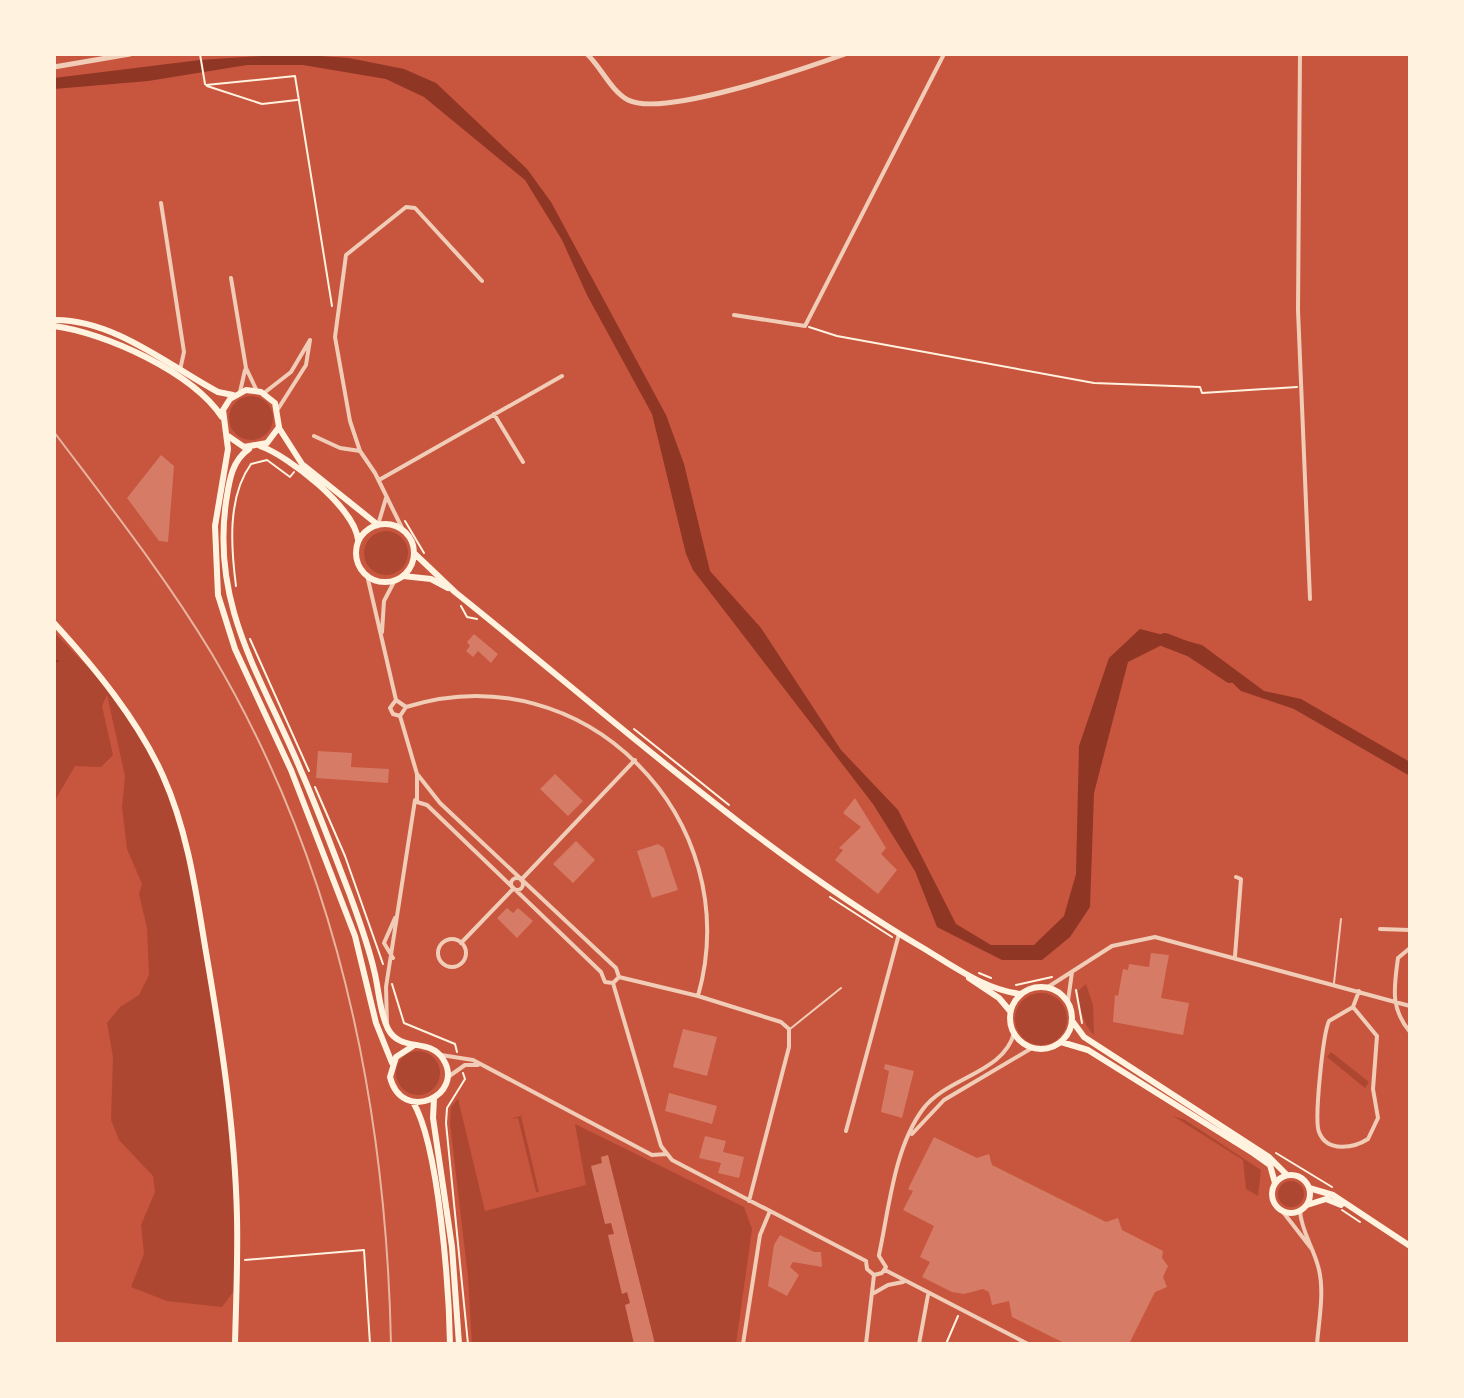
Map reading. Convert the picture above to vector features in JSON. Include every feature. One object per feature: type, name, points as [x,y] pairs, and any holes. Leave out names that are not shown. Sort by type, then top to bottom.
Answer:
[{"type":"main road","points":[[54,323],[91,325],[218,392],[261,392],[278,409],[279,427],[302,464],[378,525],[403,530],[411,540],[414,553],[411,566],[403,576],[385,582],[367,575],[357,559],[355,524],[346,512],[286,457],[260,446]]},
{"type":"main road","points":[[54,323],[89,332],[170,372],[203,395],[222,417],[228,436],[215,526],[215,566],[221,610],[235,649],[291,770],[355,936],[375,1017],[392,1063]]},
{"type":"main road","points":[[222,417],[226,404],[238,393]]},
{"type":"main road","points":[[228,436],[250,448],[272,439],[279,427]]},
{"type":"main road","points":[[250,448],[232,472],[225,512],[224,571],[231,609],[244,649],[297,760],[350,896],[372,962],[387,1026],[394,1038],[413,1046],[428,1047],[441,1055],[448,1077],[434,1098],[433,1118],[452,1247],[459,1344]]},
{"type":"main road","points":[[358,544],[366,532],[378,525]]},
{"type":"main road","points":[[414,553],[455,592],[769,845],[848,904],[999,998],[1010,1011],[1014,1033],[1032,1048],[1049,1048],[1061,1042],[1073,1022]]},
{"type":"main road","points":[[403,576],[431,579],[455,592]]},
{"type":"main road","points":[[54,623],[95,670],[130,722],[162,773],[181,822],[193,873],[230,1108],[237,1217],[235,1344]]},
{"type":"main road","points":[[960,971],[1004,991],[1021,994]]},
{"type":"main road","points":[[1010,1011],[1021,994],[1031,988],[1048,987],[1068,1001],[1073,1022],[1084,1037],[1269,1157],[1287,1175],[1302,1179],[1309,1188],[1333,1195],[1410,1246]]},
{"type":"main road","points":[[1061,1042],[1088,1050],[1270,1165],[1275,1183],[1272,1200],[1283,1212],[1300,1211],[1307,1205],[1326,1199],[1352,1209]]},
{"type":"main road","points":[[413,1046],[400,1052],[392,1063],[390,1077],[395,1090],[413,1102],[427,1134],[446,1275],[450,1344]]},
{"type":"main road","points":[[413,1102],[434,1098]]},
{"type":"main road","points":[[1275,1183],[1287,1175]]},
{"type":"main road","points":[[1307,1205],[1309,1188]]},
{"type":"street","points":[[54,67],[130,54]]},
{"type":"street","points":[[587,54],[618,92],[629,100],[644,104],[667,103],[774,79],[845,54]]},
{"type":"street","points":[[734,315],[805,326],[944,54]]},
{"type":"street","points":[[1300,54],[1296,191],[1310,599]]},
{"type":"street","points":[[161,203],[184,352],[180,370]]},
{"type":"street","points":[[403,530],[379,480],[360,451],[350,421],[336,327],[346,255],[406,207],[424,214],[482,281]]},
{"type":"street","points":[[231,278],[246,368],[261,392],[291,372],[310,340],[306,365],[278,409]]},
{"type":"street","points":[[238,393],[246,368]]},
{"type":"street","points":[[379,480],[562,376]]},
{"type":"street","points":[[494,414],[523,462]]},
{"type":"street","points":[[314,436],[340,448],[360,451]]},
{"type":"street","points":[[378,525],[387,495]]},
{"type":"street","points":[[367,575],[370,601],[382,634],[396,700],[390,708],[400,716]]},
{"type":"street","points":[[382,634],[384,601],[395,580]]},
{"type":"street","points":[[400,716],[406,707],[457,697],[512,698],[580,720],[635,760],[670,802],[687,833],[702,876],[708,919],[698,996]]},
{"type":"street","points":[[396,700],[403,701],[406,707]]},
{"type":"street","points":[[387,1026],[397,916],[418,789],[417,774],[400,716]]},
{"type":"street","points":[[521,880],[635,760]]},
{"type":"street","points":[[417,774],[434,796],[616,968],[619,977]]},
{"type":"street","points":[[418,789],[427,786]]},
{"type":"street","points":[[412,819],[434,796]]},
{"type":"street","points":[[415,799],[601,972],[605,982],[613,983]]},
{"type":"street","points":[[1235,956],[1241,879],[1236,877]]},
{"type":"street","points":[[461,943],[513,889],[522,888],[521,880]]},
{"type":"street","points":[[1231,915],[1238,916]]},
{"type":"street","points":[[393,958],[387,953],[384,938],[397,916]]},
{"type":"street","points":[[1380,929],[1410,930]]},
{"type":"street","points":[[846,1131],[899,934]]},
{"type":"street","points":[[1048,987],[1097,953],[1140,938],[1165,938],[1410,1006]]},
{"type":"street","points":[[452,939],[461,943],[466,952],[462,963],[455,967],[443,965],[437,955],[441,944],[452,939]]},
{"type":"street","points":[[1410,948],[1398,958],[1394,1002],[1398,1018],[1410,1032]]},
{"type":"street","points":[[601,972],[610,965]]},
{"type":"street","points":[[1068,1001],[1072,972]]},
{"type":"street","points":[[619,977],[698,996],[781,1022],[789,1029],[789,1047],[749,1201]]},
{"type":"street","points":[[613,983],[619,977]]},
{"type":"street","points":[[613,983],[667,1154],[679,1166],[866,1261]]},
{"type":"street","points":[[1353,1007],[1377,1036],[1373,1089],[1378,1118],[1368,1139],[1340,1147],[1327,1142],[1318,1128],[1323,1045],[1329,1021],[1353,1007],[1359,991]]},
{"type":"street","points":[[879,1255],[897,1172],[910,1135],[930,1101],[960,1079],[1003,1056],[1014,1033]]},
{"type":"street","points":[[910,1135],[944,1100],[1032,1048]]},
{"type":"street","points":[[441,1055],[484,1065],[652,1155],[667,1154]]},
{"type":"street","points":[[448,1077],[460,1068],[484,1065]]},
{"type":"street","points":[[743,1344],[760,1235],[770,1211]]},
{"type":"street","points":[[1300,1211],[1301,1225],[1319,1269],[1317,1344]]},
{"type":"street","points":[[1283,1212],[1313,1251]]},
{"type":"street","points":[[866,1261],[879,1255]]},
{"type":"street","points":[[879,1255],[886,1263],[885,1270]]},
{"type":"street","points":[[866,1261],[867,1269],[874,1275]]},
{"type":"street","points":[[874,1275],[885,1270]]},
{"type":"street","points":[[885,1270],[928,1295],[1028,1344]]},
{"type":"street","points":[[866,1344],[874,1275]]},
{"type":"street","points":[[872,1295],[888,1285],[903,1282]]},
{"type":"street","points":[[919,1344],[928,1295]]},
{"type":"lane","points":[[1334,984],[1341,919]]},
{"type":"lane","points":[[789,1029],[841,988]]},
{"type":"path","points":[[200,54],[206,85]]},
{"type":"path","points":[[206,85],[295,76],[333,311]]},
{"type":"path","points":[[206,85],[262,104],[299,100]]},
{"type":"path","points":[[805,326],[837,336],[1094,383],[1200,387],[1202,393],[1302,387]]},
{"type":"path","points":[[237,594],[233,529],[243,477],[251,464],[267,460],[290,477],[295,471]]},
{"type":"path","points":[[395,514],[401,515],[414,532],[426,558]]},
{"type":"path","points":[[248,632],[306,758],[309,776]]},
{"type":"path","points":[[626,722],[733,808]]},
{"type":"path","points":[[312,783],[320,793],[404,1023],[455,1044],[457,1057]]},
{"type":"path","points":[[978,972],[992,979]]},
{"type":"path","points":[[1012,986],[1056,976],[1062,980]]},
{"type":"path","points":[[1070,985],[1076,987],[1085,1027]]},
{"type":"path","points":[[448,1139],[447,1108],[465,1079],[460,1068]]},
{"type":"path","points":[[1273,1151],[1320,1180]]},
{"type":"path","points":[[1342,1210],[1370,1228]]},
{"type":"path","points":[[236,1261],[364,1250],[370,1344]]},
{"type":"path","points":[[946,1344],[961,1311]]},
{"type":"shaded area","points":[[291,54],[349,58],[404,69],[436,83],[527,169],[551,202],[666,415],[684,464],[710,571],[761,628],[841,750],[898,810],[956,924],[991,945],[1034,945],[1064,916],[1076,874],[1079,746],[1109,658],[1140,629],[1202,645],[1264,691],[1301,699],[1410,762],[1410,776],[1294,709],[1241,691],[1210,661],[1187,648],[1162,645],[1128,662],[1094,793],[1090,907],[1070,937],[1042,960],[1002,960],[937,927],[915,871],[873,804],[693,570],[686,554],[652,414],[587,295],[562,240],[525,180],[424,97],[386,79],[303,65],[247,65],[148,81],[54,89],[54,78],[200,60]]},
{"type":"shaded area","points":[[251,396],[267,402],[273,418],[267,434],[251,440],[235,434],[229,418],[235,402]]},
{"type":"shaded area","points":[[386,531],[402,537],[408,553],[402,569],[386,575],[370,569],[364,553],[370,537]]},
{"type":"shaded area","points":[[54,632],[108,688],[162,773],[181,822],[230,1108],[237,1217],[236,1288],[222,1307],[167,1301],[131,1287],[144,1254],[141,1225],[155,1192],[153,1176],[119,1140],[111,1120],[113,1057],[107,1023],[120,1007],[139,995],[149,975],[147,928],[139,894],[142,884],[127,849],[122,807],[125,776],[107,695],[102,706],[113,755],[101,767],[75,766],[54,802]]},
{"type":"shaded area","points":[[1086,984],[1093,1005],[1094,1035],[1084,1020],[1078,991]]},
{"type":"shaded area","points":[[1041,993],[1059,1001],[1067,1019],[1059,1037],[1041,1045],[1023,1037],[1015,1019],[1023,1001]]},
{"type":"shaded area","points":[[418,1051],[434,1057],[440,1073],[434,1089],[418,1095],[402,1089],[396,1073],[402,1057]]},
{"type":"shaded area","points":[[1331,1052],[1369,1082],[1365,1088],[1327,1057]]},
{"type":"shaded area","points":[[458,1099],[485,1211],[586,1185],[575,1124],[744,1207],[752,1229],[736,1344],[472,1344],[468,1277],[450,1123],[451,1107]]},
{"type":"shaded area","points":[[526,1114],[521,1116],[539,1192],[536,1192],[518,1118],[511,1119]]},
{"type":"shaded area","points":[[1173,1116],[1185,1120],[1261,1170],[1258,1196],[1246,1189],[1243,1160]]},
{"type":"shaded area","points":[[1291,1181],[1300,1185],[1304,1194],[1300,1203],[1291,1207],[1282,1203],[1278,1194],[1282,1185]]},
{"type":"building","points":[[161,455],[174,466],[168,542],[159,541],[127,498]]},
{"type":"building","points":[[474,634],[498,654],[491,663],[478,651],[473,657],[466,651],[470,646],[467,642]]},
{"type":"building","points":[[318,751],[352,753],[351,767],[389,769],[388,783],[316,778]]},
{"type":"building","points":[[555,774],[583,801],[568,816],[540,789]]},
{"type":"building","points":[[855,798],[886,848],[881,854],[897,870],[878,894],[835,860],[843,850],[839,848],[861,827],[843,813]]},
{"type":"building","points":[[576,841],[595,860],[573,883],[553,864]]},
{"type":"building","points":[[658,844],[664,848],[678,890],[652,898],[637,851]]},
{"type":"building","points":[[507,908],[513,913],[518,908],[533,921],[517,938],[497,918]]},
{"type":"building","points":[[1151,953],[1169,955],[1161,998],[1189,1003],[1183,1035],[1113,1022],[1115,995],[1118,996],[1123,969],[1128,970],[1129,964],[1149,967]]},
{"type":"building","points":[[683,1029],[717,1037],[707,1076],[673,1067]]},
{"type":"building","points":[[885,1064],[914,1071],[902,1118],[881,1112],[889,1071],[884,1069]]},
{"type":"building","points":[[669,1093],[717,1106],[712,1124],[665,1111]]},
{"type":"building","points":[[705,1136],[726,1141],[723,1152],[744,1157],[739,1178],[718,1173],[721,1163],[699,1158]]},
{"type":"building","points":[[934,1137],[977,1158],[989,1154],[992,1165],[1106,1222],[1118,1218],[1122,1230],[1163,1251],[1162,1258],[1168,1266],[1163,1277],[1167,1287],[1155,1292],[1129,1344],[1066,1344],[1012,1317],[1009,1301],[992,1305],[989,1292],[983,1289],[964,1294],[952,1292],[922,1277],[930,1262],[920,1257],[934,1226],[903,1210],[913,1191],[908,1189]]},
{"type":"building","points":[[608,1155],[655,1344],[634,1344],[625,1305],[630,1303],[627,1292],[622,1294],[608,1235],[614,1234],[611,1223],[605,1224],[591,1166],[602,1163],[601,1157]]},
{"type":"building","points":[[780,1235],[814,1252],[821,1252],[822,1267],[793,1262],[790,1267],[799,1275],[787,1296],[768,1286],[774,1245]]},
{"type":"waterway","points":[[1165,640],[1191,650],[1230,676]]},
{"type":"waterway","points":[[54,662],[58,661]]},
{"type":"railway","points":[[54,432],[156,569],[212,654],[255,734],[292,817],[322,901],[346,987],[365,1075],[387,1254],[391,1344]]}]
